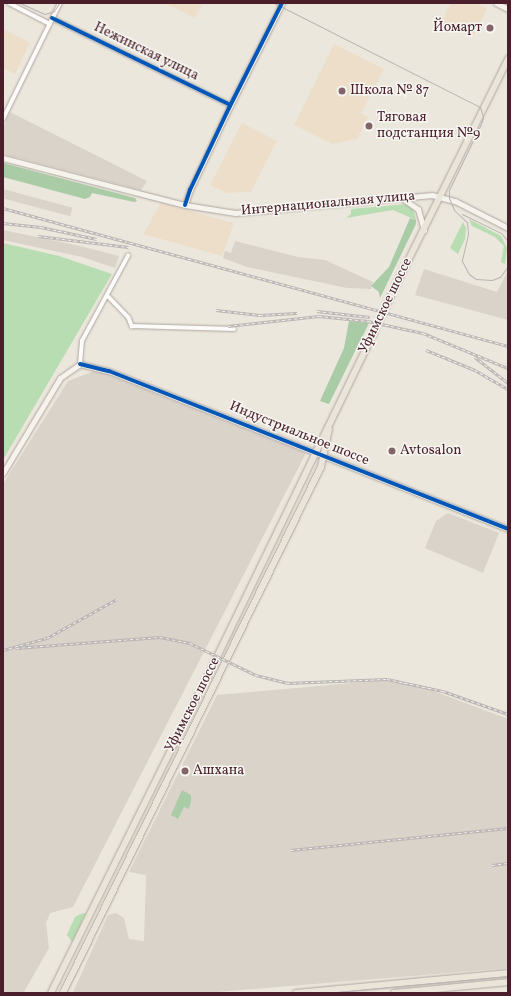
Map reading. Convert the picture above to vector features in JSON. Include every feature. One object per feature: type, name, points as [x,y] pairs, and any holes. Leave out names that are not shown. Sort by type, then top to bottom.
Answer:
[{"type":"main road","name":"Уфимское шоссе","points":[[51,993],[316,452],[397,283],[508,59]]},
{"type":"main road","name":"Уфимское шоссе","points":[[63,993],[321,467],[322,455],[332,416]]},
{"type":"main road","points":[[296,993],[508,973]]},
{"type":"main road","points":[[394,993],[508,982]]},
{"type":"street","points":[[9,3],[50,24]]},
{"type":"street","points":[[3,119],[60,3]]},
{"type":"street","points":[[185,205],[190,190],[230,105],[282,3]]},
{"type":"street","points":[[496,3],[508,9]]},
{"type":"street","name":"Нежинская улица","points":[[52,18],[230,105]]},
{"type":"street","name":"Интернациональная улица","points":[[3,158],[185,205],[235,213],[440,196],[508,228]]},
{"type":"street","points":[[402,198],[418,209],[424,230]]},
{"type":"street","points":[[3,473],[60,378],[80,364],[82,341],[108,296],[128,256]]},
{"type":"street","points":[[108,296],[129,318],[132,326],[234,329]]},
{"type":"street","name":"Индустриальное шоссе","points":[[80,364],[109,371],[508,529]]},
{"type":"shaded area","points":[[165,3],[203,3],[195,18]]},
{"type":"shaded area","points":[[451,3],[476,3],[487,9],[473,37],[441,22]]},
{"type":"shaded area","points":[[3,29],[30,43],[15,74],[3,68]]},
{"type":"shaded area","name":"Школа № 87","points":[[334,44],[384,69],[361,113],[368,117],[357,139],[332,144],[294,125]]},
{"type":"shaded area","points":[[10,112],[147,181],[141,190],[3,154],[3,127]]},
{"type":"shaded area","points":[[242,123],[277,141],[251,192],[226,193],[210,185]]},
{"type":"shaded area","points":[[3,189],[73,208],[70,216],[3,198]]},
{"type":"shaded area","points":[[161,203],[234,223],[222,256],[143,234]]},
{"type":"shaded area","points":[[3,230],[80,246],[119,256],[115,268],[82,257],[3,240]]},
{"type":"shaded area","points":[[235,241],[298,257],[325,260],[373,282],[371,289],[347,288],[247,267],[223,258],[225,251],[231,253]]},
{"type":"shaded area","points":[[424,269],[497,292],[508,270],[508,320],[415,295]]},
{"type":"shaded area","points":[[97,370],[306,453],[73,907],[50,913],[46,923],[49,948],[24,992],[3,993],[3,484],[68,381]]},
{"type":"shaded area","points":[[448,513],[499,533],[483,573],[425,548],[436,521]]},
{"type":"shaded area","points":[[385,680],[431,690],[508,719],[508,968],[206,993],[73,992],[108,915],[116,913],[124,918],[129,939],[144,941],[146,875],[129,872],[217,695]]},
{"type":"green space","points":[[3,163],[135,198],[137,201],[134,202],[92,193],[90,197],[85,199],[3,177]]},
{"type":"green space","points":[[408,204],[413,209],[416,220],[393,210],[346,218],[351,214],[351,209]]},
{"type":"green space","points":[[410,218],[416,220],[416,224],[380,298],[379,292],[371,286],[389,267]]},
{"type":"green space","points":[[469,219],[501,236],[507,248],[505,264],[501,262],[504,246],[495,237],[472,226]]},
{"type":"green space","points":[[463,222],[466,228],[465,239],[458,254],[450,248]]},
{"type":"green space","points":[[3,243],[59,256],[112,274],[3,460]]},
{"type":"green space","points":[[349,321],[369,323],[329,404],[320,401],[344,348]]},
{"type":"green space","points":[[182,790],[191,795],[191,801],[189,809],[184,807],[178,819],[171,815]]},
{"type":"green space","points":[[86,913],[72,942],[67,935],[75,917]]},
{"type":"tram line","points":[[20,3],[45,14],[54,11],[59,3]]},
{"type":"tram line","points":[[274,3],[480,107],[483,117],[481,124],[449,190],[449,198],[454,210],[467,222],[468,234],[462,261],[469,274],[476,279],[492,280],[500,277],[508,266]]},
{"type":"tram line","points":[[462,214],[501,233],[508,241]]},
{"type":"tram line","points":[[326,993],[508,976]]},
{"type":"railway","points":[[3,208],[508,346]]},
{"type":"railway","points":[[3,223],[41,227],[97,239]]},
{"type":"railway","points":[[38,236],[128,247]]},
{"type":"railway","points":[[216,310],[260,315],[297,313]]},
{"type":"railway","points":[[317,311],[370,317]]},
{"type":"railway","points":[[228,326],[319,316],[368,321],[423,333],[508,368]]},
{"type":"railway","points":[[426,350],[475,370],[508,389]]},
{"type":"railway","points":[[475,357],[508,383]]},
{"type":"railway","points":[[3,650],[47,638],[117,599]]},
{"type":"railway","points":[[16,648],[160,637],[190,643],[256,675],[287,683],[387,679],[443,691],[508,714]]},
{"type":"railway","points":[[291,850],[508,828]]},
{"type":"railway","points":[[492,865],[508,863]]},
{"type":"cycle path","points":[[185,205],[190,190],[229,108],[282,3]]},
{"type":"cycle path","points":[[52,18],[230,105]]},
{"type":"cycle path","points":[[80,364],[109,371],[508,529]]},
{"type":"place","name":"Йомарт","points":[[490,28]]},
{"type":"place","name":"Школа № 87","points":[[342,91]]},
{"type":"place","name":"Тяговая подстанция №9","points":[[369,126]]},
{"type":"place","name":"Avtosalon","points":[[392,451]]},
{"type":"place","name":"Ашхана","points":[[185,771]]}]
